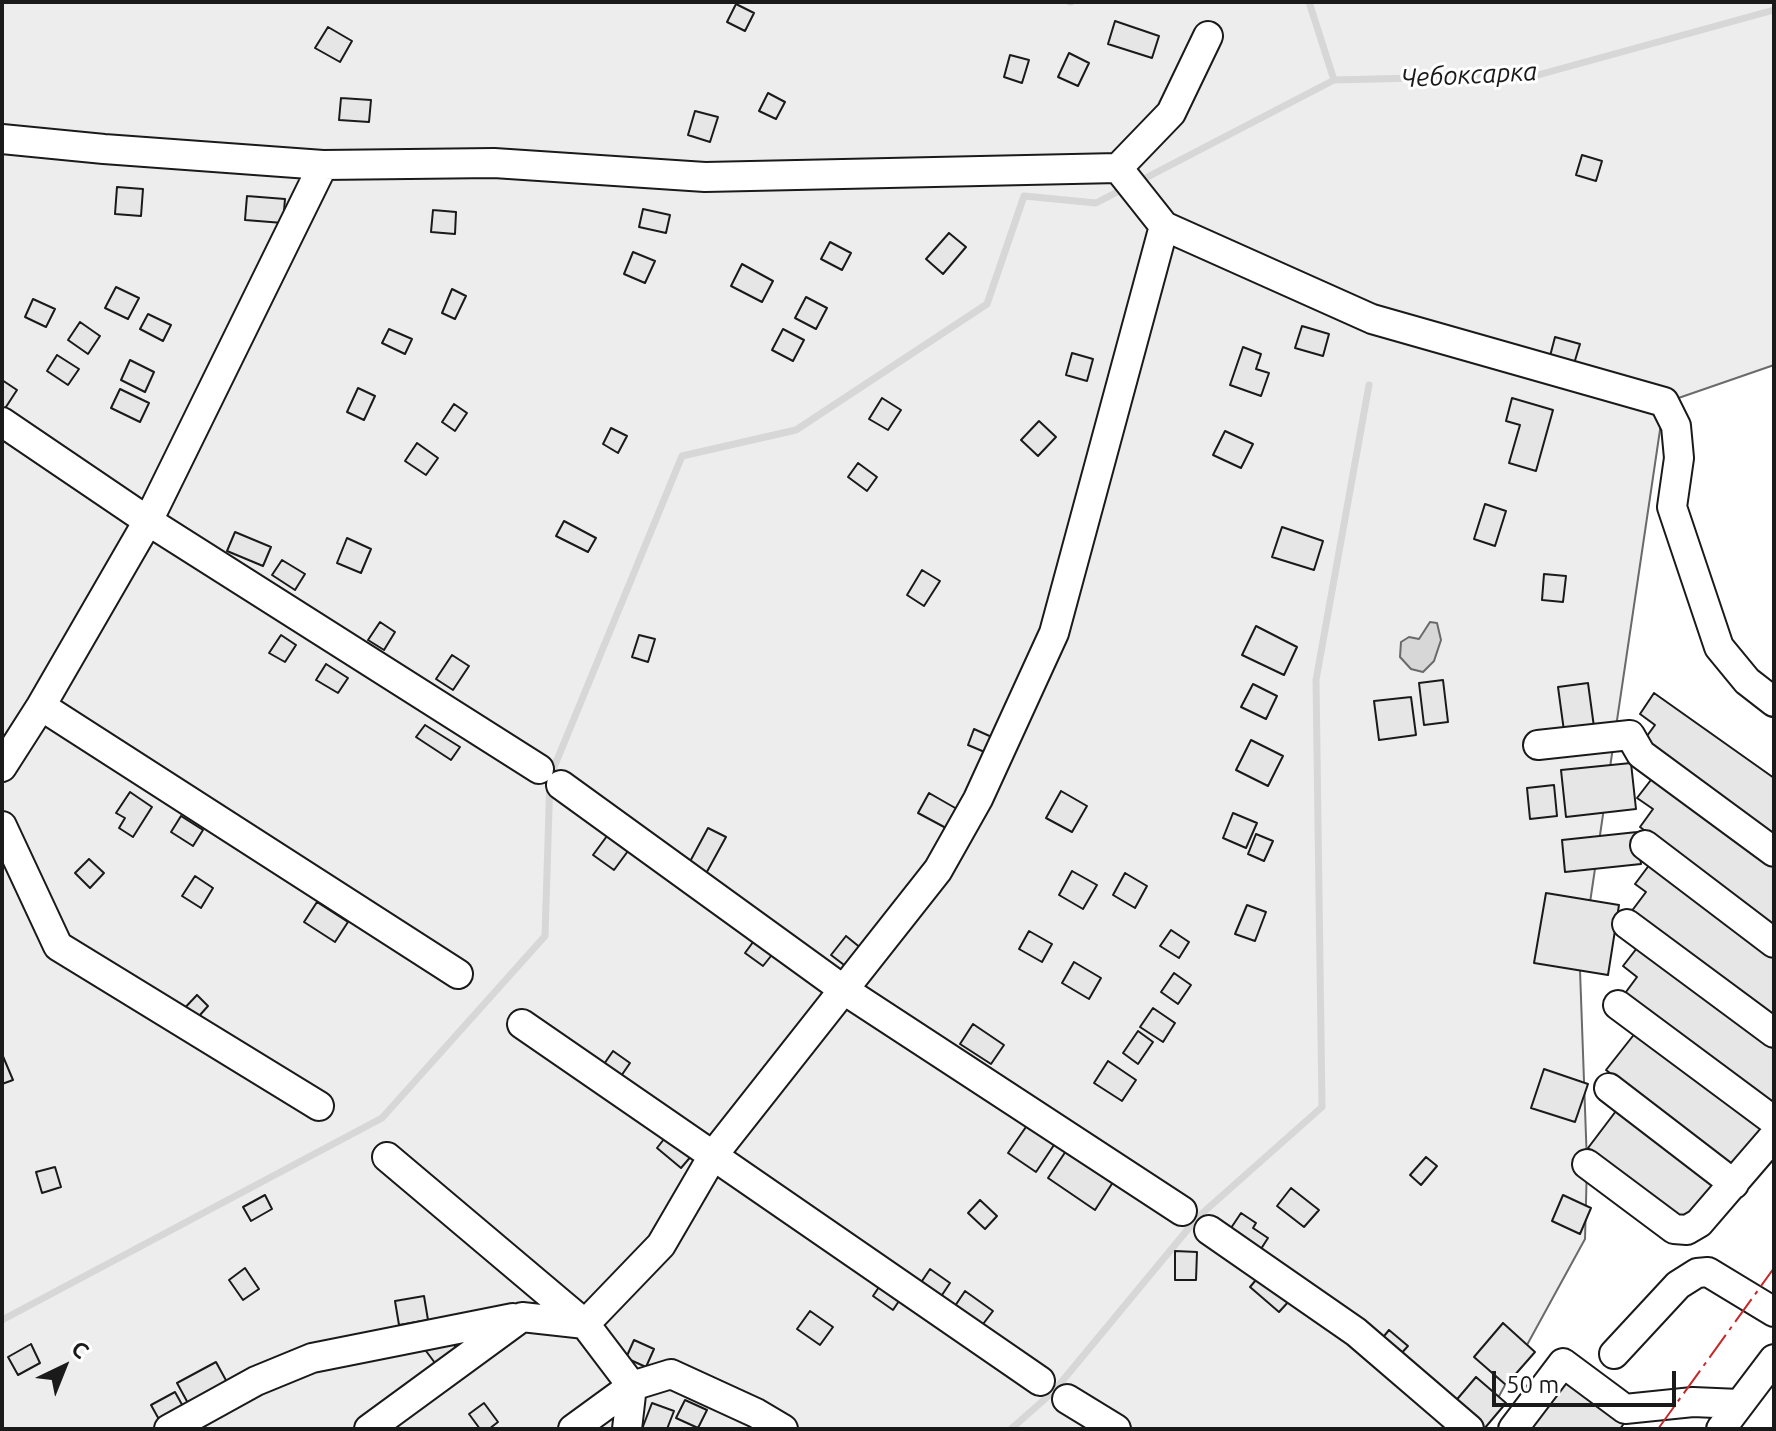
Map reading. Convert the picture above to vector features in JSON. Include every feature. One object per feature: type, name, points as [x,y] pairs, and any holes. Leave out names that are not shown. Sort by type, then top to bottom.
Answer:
[{"type":"street","points":[[2,139],[323,165],[494,163],[705,177],[1118,168],[1171,113],[1208,36]]},
{"type":"street","points":[[2,767],[41,706],[148,521],[323,165]]},
{"type":"street","points":[[1118,168],[1164,226],[1372,319],[1664,402],[1676,426],[1679,458],[1672,507],[1719,647],[1747,681],[1774,702]]},
{"type":"street","points":[[585,1324],[661,1245],[714,1154],[938,870],[978,799],[1054,633],[1164,226]]},
{"type":"street","points":[[2,422],[148,521],[550,777],[844,990],[1182,1211]]},
{"type":"street","points":[[41,706],[458,974]]},
{"type":"street","points":[[1538,745],[1630,735],[1641,754],[1774,852]]},
{"type":"street","points":[[2,826],[58,946],[319,1106]]},
{"type":"street","points":[[1645,845],[1774,943]]},
{"type":"street","points":[[1627,924],[1774,1033]]},
{"type":"street","points":[[1618,1005],[1774,1121]]},
{"type":"street","points":[[522,1024],[1040,1381]]},
{"type":"street","points":[[1609,1088],[1734,1184]]},
{"type":"street","points":[[1587,1164],[1674,1229],[1687,1230],[1699,1223],[1774,1136]]},
{"type":"street","points":[[387,1157],[585,1324],[632,1386],[627,1429]]},
{"type":"street","points":[[1209,1230],[1356,1332],[1469,1429]]},
{"type":"street","points":[[1614,1354],[1678,1285],[1697,1273],[1708,1272],[1774,1312]]},
{"type":"street","points":[[169,1429],[256,1381],[312,1358],[522,1317],[585,1324]]},
{"type":"street","points":[[369,1429],[522,1317]]},
{"type":"street","points":[[1721,1429],[1774,1359]]},
{"type":"street","points":[[1513,1429],[1563,1363],[1625,1409],[1693,1402],[1739,1404]]},
{"type":"street","points":[[573,1429],[632,1386],[671,1374],[756,1413],[783,1429]]},
{"type":"street","points":[[1067,1399],[1116,1429]]},
{"type":"shaded area","points":[[2,2],[1774,2],[1774,365],[1664,403],[1580,970],[1587,1164],[1585,1239],[1481,1429],[2,1429]]},
{"type":"shaded area","points":[[1430,622],[1437,623],[1441,640],[1434,661],[1423,672],[1411,669],[1400,657],[1401,642],[1409,637],[1419,639]]},
{"type":"building","points":[[736,4],[754,13],[745,31],[727,22]]},
{"type":"building","points":[[1115,21],[1159,36],[1152,58],[1108,44]]},
{"type":"building","points":[[328,27],[352,41],[340,62],[315,48]]},
{"type":"building","points":[[1069,53],[1089,63],[1078,86],[1058,77]]},
{"type":"building","points":[[1010,55],[1029,60],[1022,83],[1004,77]]},
{"type":"building","points":[[768,93],[785,102],[776,119],[759,111]]},
{"type":"building","points":[[341,98],[371,100],[369,122],[339,120]]},
{"type":"building","points":[[695,111],[718,117],[710,142],[688,135]]},
{"type":"building","points":[[1582,155],[1602,161],[1596,181],[1576,175]]},
{"type":"building","points":[[117,187],[143,189],[141,216],[115,214]]},
{"type":"building","points":[[247,196],[285,199],[283,223],[245,220]]},
{"type":"building","points":[[643,209],[670,215],[666,233],[639,227]]},
{"type":"building","points":[[433,210],[456,212],[455,234],[431,232]]},
{"type":"building","points":[[949,233],[966,247],[943,274],[926,259]]},
{"type":"building","points":[[830,242],[851,253],[842,270],[821,259]]},
{"type":"building","points":[[633,252],[655,261],[645,283],[624,274]]},
{"type":"building","points":[[742,264],[773,281],[762,302],[731,286]]},
{"type":"building","points":[[116,287],[139,298],[128,319],[105,308]]},
{"type":"building","points":[[452,289],[466,296],[455,319],[442,313]]},
{"type":"building","points":[[806,297],[827,308],[816,329],[795,318]]},
{"type":"building","points":[[33,299],[55,309],[46,327],[25,317]]},
{"type":"building","points":[[148,314],[171,325],[163,341],[140,329]]},
{"type":"building","points":[[80,322],[100,336],[88,354],[68,340]]},
{"type":"building","points":[[1302,326],[1329,334],[1323,356],[1295,348]]},
{"type":"building","points":[[389,329],[412,339],[405,354],[382,343]]},
{"type":"building","points":[[783,329],[804,340],[793,361],[772,350]]},
{"type":"building","points":[[1555,337],[1580,344],[1573,367],[1549,360]]},
{"type":"building","points":[[1243,347],[1261,354],[1256,369],[1269,373],[1261,396],[1230,385]]},
{"type":"building","points":[[1072,353],[1093,359],[1087,381],[1066,375]]},
{"type":"building","points":[[57,355],[79,369],[68,385],[47,371]]},
{"type":"building","points":[[130,360],[154,372],[145,392],[121,380]]},
{"type":"building","points":[[2,380],[17,390],[4,410],[2,409]]},
{"type":"building","points":[[358,388],[375,396],[364,420],[347,412]]},
{"type":"building","points":[[120,389],[149,403],[140,422],[111,408]]},
{"type":"building","points":[[882,398],[901,410],[888,430],[869,419]]},
{"type":"building","points":[[1512,398],[1553,410],[1536,471],[1509,463],[1520,425],[1506,421]]},
{"type":"building","points":[[454,404],[467,413],[455,431],[442,422]]},
{"type":"building","points":[[1039,421],[1056,437],[1038,456],[1021,440]]},
{"type":"building","points":[[611,428],[627,436],[618,453],[603,444]]},
{"type":"building","points":[[1225,431],[1253,444],[1241,468],[1213,455]]},
{"type":"building","points":[[417,443],[438,458],[426,475],[405,461]]},
{"type":"building","points":[[858,463],[877,477],[867,491],[848,477]]},
{"type":"building","points":[[1485,504],[1506,511],[1495,546],[1474,539]]},
{"type":"building","points":[[564,521],[596,538],[588,552],[556,536]]},
{"type":"building","points":[[1282,527],[1323,541],[1314,570],[1272,557]]},
{"type":"building","points":[[235,532],[271,547],[263,566],[227,551]]},
{"type":"building","points":[[347,538],[371,549],[361,573],[337,563]]},
{"type":"building","points":[[282,560],[305,574],[295,590],[272,575]]},
{"type":"building","points":[[922,570],[940,581],[924,606],[907,595]]},
{"type":"building","points":[[1544,574],[1566,576],[1563,602],[1542,600]]},
{"type":"building","points":[[380,622],[395,632],[384,650],[368,640]]},
{"type":"building","points":[[1256,626],[1297,647],[1284,675],[1242,655]]},
{"type":"building","points":[[281,635],[296,645],[285,662],[269,653]]},
{"type":"building","points":[[639,635],[655,639],[648,662],[632,657]]},
{"type":"building","points":[[452,655],[469,666],[453,690],[436,679]]},
{"type":"building","points":[[326,664],[348,678],[338,693],[316,680]]},
{"type":"building","points":[[1443,680],[1448,722],[1424,725],[1419,683]]},
{"type":"building","points":[[1588,683],[1594,727],[1564,731],[1558,687]]},
{"type":"building","points":[[1253,684],[1277,696],[1266,719],[1241,707]]},
{"type":"building","points":[[1654,693],[1774,778],[1774,839],[1641,744],[1655,725],[1640,714]]},
{"type":"building","points":[[1411,697],[1416,735],[1379,740],[1374,701]]},
{"type":"building","points":[[425,725],[460,747],[451,760],[416,737]]},
{"type":"building","points":[[974,729],[994,738],[987,753],[968,745]]},
{"type":"building","points":[[1251,740],[1283,756],[1268,786],[1236,770]]},
{"type":"building","points":[[1631,763],[1636,809],[1566,817],[1561,770]]},
{"type":"building","points":[[1654,776],[1774,864],[1774,927],[1640,827],[1653,809],[1637,798]]},
{"type":"building","points":[[1554,785],[1557,816],[1530,819],[1527,788]]},
{"type":"building","points":[[1061,791],[1087,806],[1072,832],[1046,818]]},
{"type":"building","points":[[130,792],[152,807],[133,837],[119,828],[125,818],[116,813]]},
{"type":"building","points":[[929,793],[957,809],[946,828],[918,813]]},
{"type":"building","points":[[1233,813],[1257,823],[1246,848],[1223,838]]},
{"type":"building","points":[[181,816],[203,830],[193,846],[171,832]]},
{"type":"building","points":[[708,828],[726,837],[703,879],[686,869]]},
{"type":"building","points":[[1637,832],[1641,864],[1565,872],[1562,840]]},
{"type":"building","points":[[1256,834],[1273,841],[1264,861],[1248,854]]},
{"type":"building","points":[[607,836],[628,851],[614,870],[593,855]]},
{"type":"building","points":[[89,859],[104,873],[90,888],[75,873]]},
{"type":"building","points":[[1650,864],[1774,957],[1774,1020],[1631,912],[1646,892],[1635,884]]},
{"type":"building","points":[[1072,871],[1097,885],[1083,909],[1059,895]]},
{"type":"building","points":[[1125,873],[1147,886],[1135,908],[1113,895]]},
{"type":"building","points":[[195,876],[213,888],[201,908],[182,896]]},
{"type":"building","points":[[1546,893],[1619,905],[1608,975],[1534,963]]},
{"type":"building","points":[[317,902],[348,922],[335,942],[304,922]]},
{"type":"building","points":[[1247,905],[1266,912],[1255,941],[1235,934]]},
{"type":"building","points":[[1171,930],[1189,942],[1179,958],[1160,946]]},
{"type":"building","points":[[1029,931],[1052,944],[1042,962],[1019,949]]},
{"type":"building","points":[[846,936],[867,953],[852,971],[831,955]]},
{"type":"building","points":[[756,938],[775,951],[763,966],[745,953]]},
{"type":"building","points":[[1637,948],[1774,1049],[1774,1108],[1623,996],[1637,977],[1623,966]]},
{"type":"building","points":[[1074,962],[1101,978],[1089,999],[1062,983]]},
{"type":"building","points":[[1174,973],[1191,985],[1178,1004],[1161,992]]},
{"type":"building","points":[[197,995],[208,1006],[192,1024],[180,1013]]},
{"type":"building","points":[[1153,1008],[1175,1023],[1163,1042],[1140,1027]]},
{"type":"building","points":[[973,1024],[1004,1045],[991,1064],[960,1044]]},
{"type":"building","points":[[1138,1031],[1153,1042],[1138,1064],[1123,1053]]},
{"type":"building","points":[[1636,1032],[1764,1131],[1735,1169],[1606,1070]]},
{"type":"building","points":[[613,1051],[630,1063],[619,1079],[602,1067]]},
{"type":"building","points":[[2,1054],[13,1080],[2,1084]]},
{"type":"building","points":[[1108,1061],[1136,1080],[1122,1101],[1094,1083]]},
{"type":"building","points":[[1544,1069],[1588,1084],[1575,1122],[1531,1108]]},
{"type":"building","points":[[1616,1111],[1713,1185],[1685,1222],[1588,1148]]},
{"type":"building","points":[[1028,1124],[1056,1142],[1036,1172],[1008,1153]]},
{"type":"building","points":[[668,1134],[693,1154],[681,1168],[657,1148]]},
{"type":"building","points":[[1070,1145],[1117,1176],[1095,1210],[1048,1178]]},
{"type":"building","points":[[1426,1157],[1437,1166],[1421,1185],[1410,1175]]},
{"type":"building","points":[[55,1167],[61,1187],[42,1193],[36,1172]]},
{"type":"building","points":[[1291,1188],[1319,1210],[1304,1227],[1277,1206]]},
{"type":"building","points":[[265,1195],[272,1209],[251,1221],[243,1207]]},
{"type":"building","points":[[1563,1195],[1591,1208],[1580,1234],[1552,1221]]},
{"type":"building","points":[[980,1200],[997,1216],[985,1229],[968,1213]]},
{"type":"building","points":[[1241,1213],[1256,1223],[1253,1228],[1268,1238],[1259,1252],[1229,1231]]},
{"type":"building","points":[[1175,1251],[1197,1252],[1196,1280],[1175,1280]]},
{"type":"building","points":[[245,1268],[259,1289],[243,1300],[229,1280]]},
{"type":"building","points":[[930,1269],[950,1283],[938,1301],[918,1287]]},
{"type":"building","points":[[1261,1274],[1290,1300],[1279,1312],[1250,1287]]},
{"type":"building","points":[[887,1275],[907,1289],[893,1310],[873,1296]]},
{"type":"building","points":[[965,1291],[993,1311],[980,1328],[953,1309]]},
{"type":"building","points":[[424,1296],[428,1320],[399,1325],[395,1301]]},
{"type":"building","points":[[810,1311],[833,1327],[820,1345],[797,1329]]},
{"type":"building","points":[[1503,1323],[1535,1352],[1506,1385],[1474,1357]]},
{"type":"building","points":[[1389,1330],[1408,1346],[1398,1357],[1380,1341]]},
{"type":"building","points":[[447,1335],[459,1352],[438,1367],[426,1351]]},
{"type":"building","points":[[634,1340],[654,1349],[646,1367],[626,1358]]},
{"type":"building","points":[[31,1344],[40,1363],[18,1375],[8,1357]]},
{"type":"building","points":[[216,1362],[228,1384],[189,1405],[177,1383]]},
{"type":"building","points":[[1476,1377],[1506,1403],[1484,1429],[1453,1404]]},
{"type":"building","points":[[1567,1380],[1625,1422],[1620,1429],[1531,1429]]},
{"type":"building","points":[[175,1392],[185,1410],[161,1423],[151,1405]]},
{"type":"building","points":[[685,1400],[707,1410],[698,1428],[676,1418]]},
{"type":"building","points":[[484,1403],[498,1422],[489,1429],[480,1429],[469,1414]]},
{"type":"building","points":[[652,1403],[674,1411],[667,1429],[642,1429]]},
{"type":"waterway","name":"Чебоксарка","points":[[1309,2],[1334,80],[1538,75],[1774,10]]},
{"type":"waterway","points":[[1136,183],[1334,80]]},
{"type":"waterway","points":[[2,1320],[382,1118],[545,936],[550,777],[682,456],[796,430],[987,304],[1024,196],[1096,203],[1125,188]]},
{"type":"waterway","points":[[1011,1429],[1054,1391],[1198,1217],[1322,1107],[1316,680],[1369,385]]},
{"type":"power","points":[[1658,1429],[1774,1268]]}]
